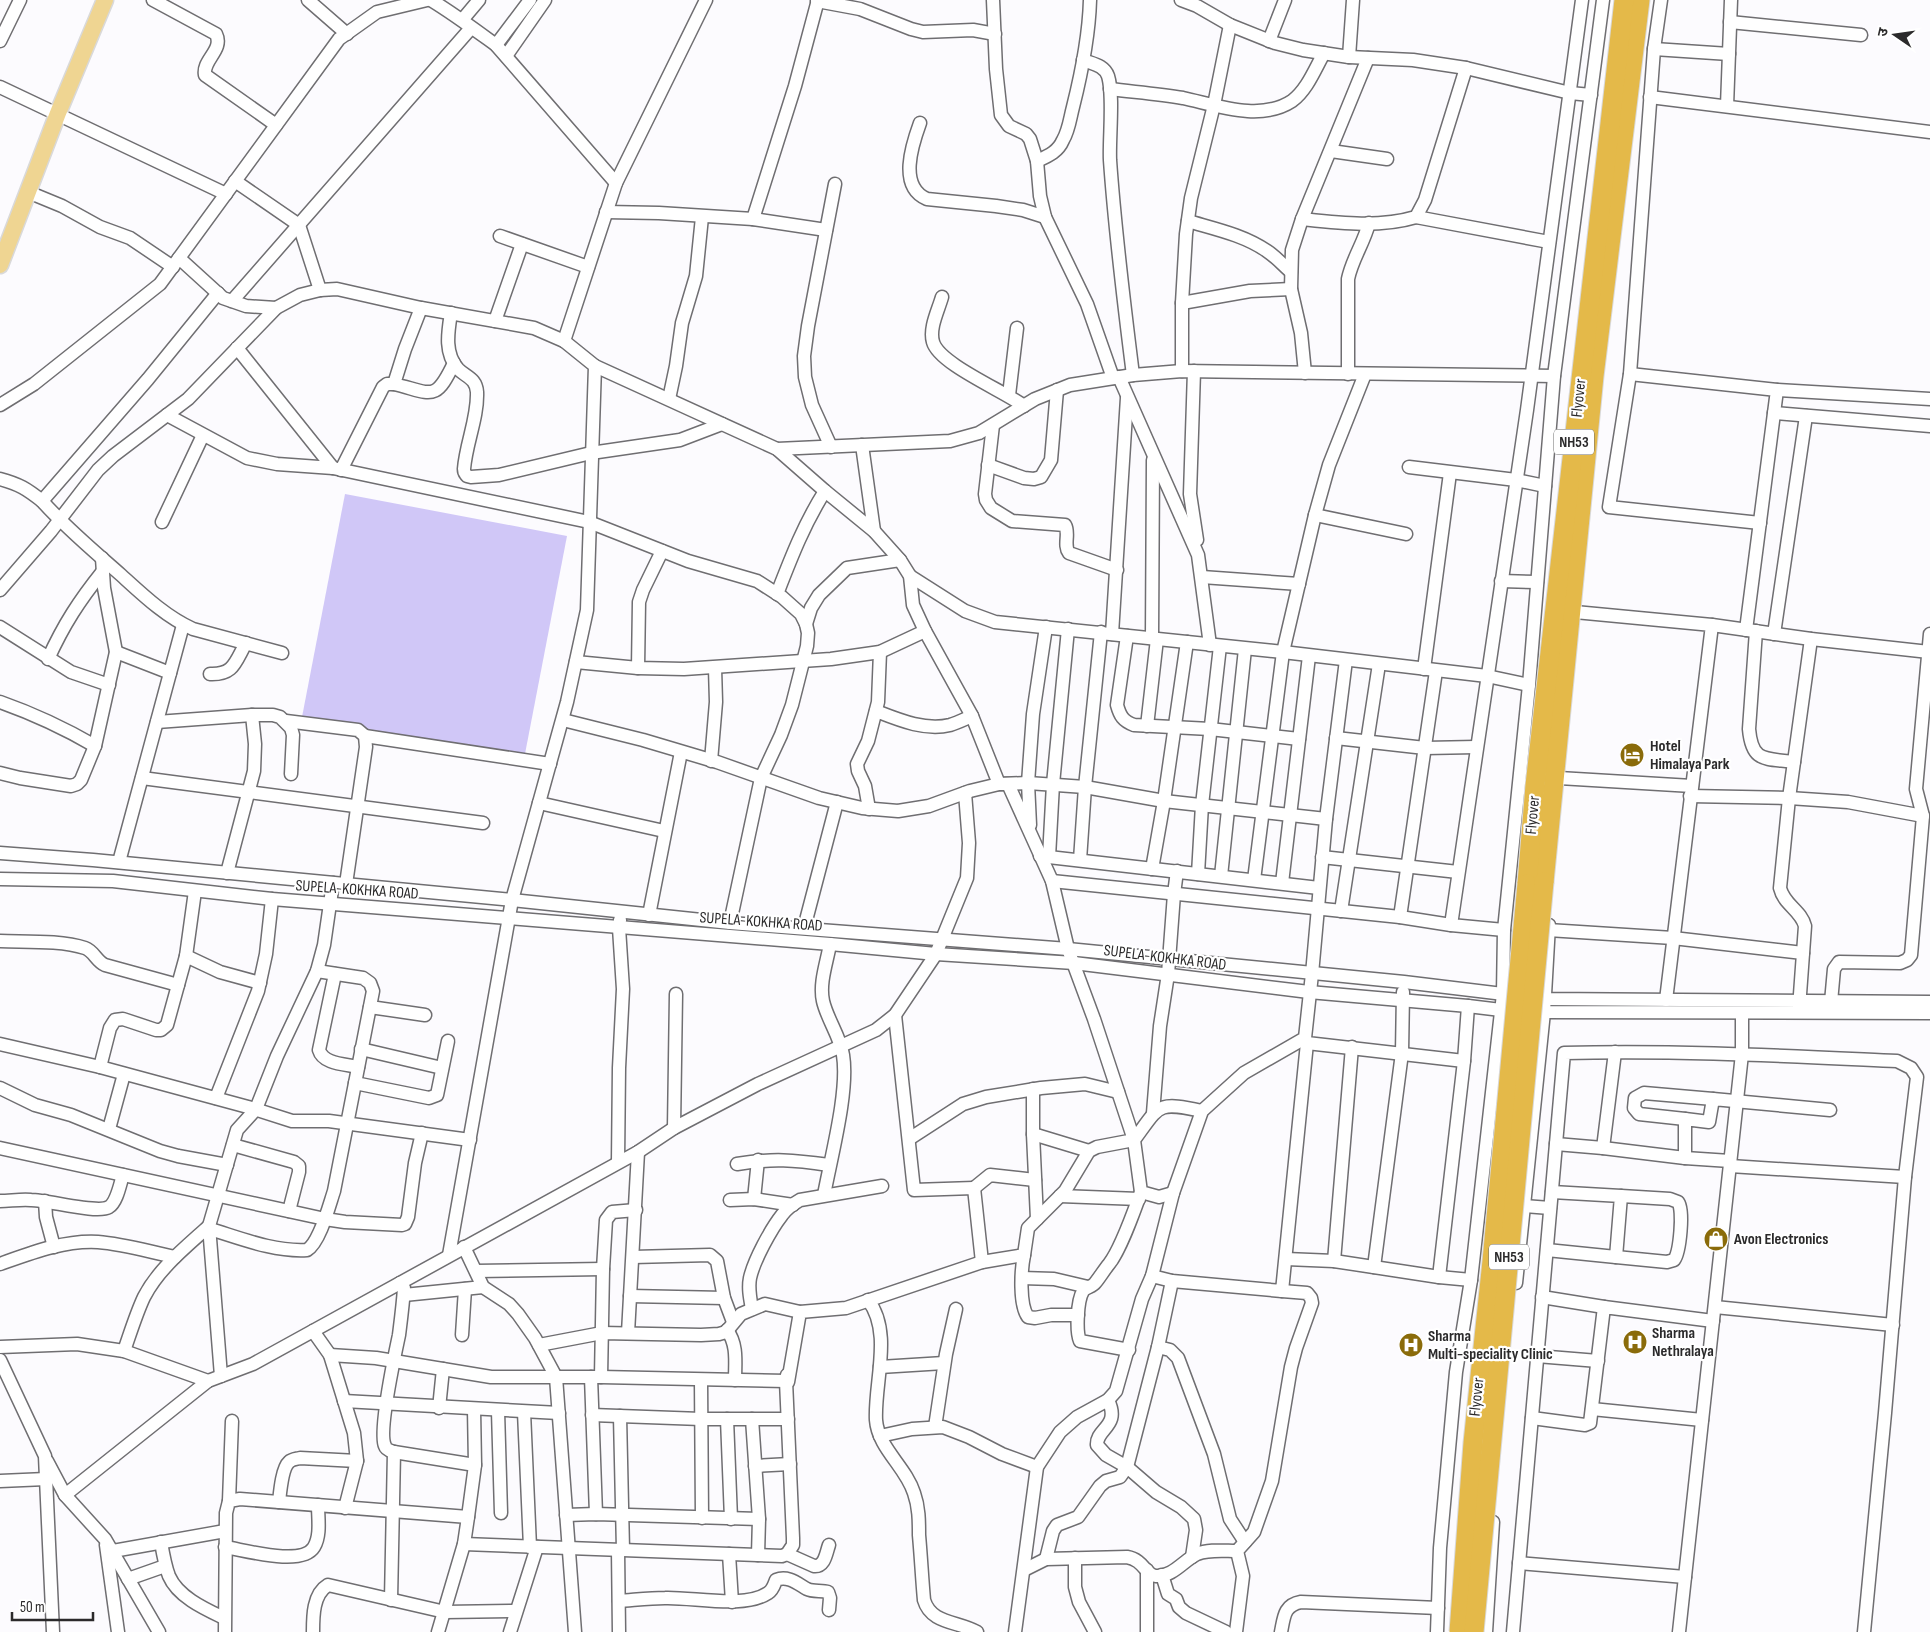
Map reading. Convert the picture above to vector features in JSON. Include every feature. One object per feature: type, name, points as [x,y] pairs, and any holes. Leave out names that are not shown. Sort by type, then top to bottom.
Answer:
[{"type":"highway","name":"Flyover","points":[[1459,1632],[1473,1443],[1492,1261],[1535,785],[1624,0]]},
{"type":"highway","name":"Flyover","points":[[1474,1632],[1558,733],[1594,376],[1640,0]]},
{"type":"main road","points":[[0,266],[6,231],[28,192],[58,113],[105,0]]},
{"type":"street","points":[[0,41],[20,0]]},
{"type":"street","points":[[153,0],[216,34],[218,45],[205,65],[205,75],[276,125]]},
{"type":"street","points":[[308,0],[347,34]]},
{"type":"street","points":[[0,405],[34,384],[160,284],[340,39],[377,12],[427,0]]},
{"type":"street","points":[[431,0],[496,44],[616,183]]},
{"type":"street","points":[[232,301],[299,225],[467,23],[479,0]]},
{"type":"street","points":[[496,44],[530,0]]},
{"type":"street","points":[[506,56],[545,0]]},
{"type":"street","points":[[564,341],[616,183],[706,0]]},
{"type":"street","points":[[753,219],[795,86],[817,0],[860,9],[911,29],[924,32],[973,30],[995,34]]},
{"type":"street","points":[[993,0],[996,69],[1001,115],[1009,126],[1020,131],[1030,139],[1037,161],[1040,196],[1045,217],[1087,304],[1116,378],[1127,396],[1198,555]]},
{"type":"street","points":[[1037,161],[1052,154],[1064,140],[1083,60],[1090,0]]},
{"type":"street","points":[[1268,41],[1285,0]]},
{"type":"street","points":[[1349,57],[1353,0]]},
{"type":"street","points":[[1451,925],[1531,377],[1582,0]]},
{"type":"street","points":[[1437,1632],[1440,1548],[1456,1372],[1471,1280],[1501,1010],[1504,930],[1538,582],[1554,376],[1603,0]]},
{"type":"street","points":[[1486,1632],[1497,1464],[1544,1012],[1559,778],[1575,612],[1647,0]]},
{"type":"street","points":[[1661,0],[1650,97],[1630,374],[1609,507],[1760,523]]},
{"type":"street","points":[[1727,106],[1731,0]]},
{"type":"street","points":[[1187,1],[1230,25],[1268,41],[1303,50],[1349,57],[1413,60],[1466,68],[1570,92],[1591,95]]},
{"type":"street","points":[[1730,22],[1862,35]]},
{"type":"street","points":[[1198,874],[1215,645],[1198,555],[1190,494],[1188,371],[1182,304],[1188,221],[1197,170],[1214,105],[1230,25]]},
{"type":"street","points":[[1654,49],[1729,54]]},
{"type":"street","points":[[1110,89],[1181,98],[1214,105],[1271,110],[1291,101],[1304,88],[1324,53]]},
{"type":"street","points":[[1305,373],[1301,332],[1291,289],[1292,250],[1302,219],[1368,58]]},
{"type":"street","points":[[1083,60],[1100,66],[1105,70],[1110,89],[1110,156],[1117,247],[1133,375]]},
{"type":"street","points":[[1416,217],[1425,200],[1466,68]]},
{"type":"street","points":[[0,87],[226,194]]},
{"type":"street","points":[[1650,97],[1930,132]]},
{"type":"street","points":[[920,122],[911,152],[910,167],[912,184],[920,196],[927,199],[1014,209],[1045,217]]},
{"type":"street","points":[[1330,151],[1387,159]]},
{"type":"street","points":[[235,181],[299,225],[320,290]]},
{"type":"street","points":[[831,447],[812,405],[805,377],[804,356],[835,184]]},
{"type":"street","points":[[28,192],[62,206],[100,227],[130,238],[176,262],[223,298],[246,306],[276,308]]},
{"type":"street","points":[[606,212],[659,213],[753,219],[826,230]]},
{"type":"street","points":[[668,399],[676,366],[682,323],[696,276],[702,217]]},
{"type":"street","points":[[1302,219],[1342,223],[1370,223],[1406,220],[1416,217],[1549,242]]},
{"type":"street","points":[[1188,221],[1231,233],[1254,244],[1274,256],[1290,272]]},
{"type":"street","points":[[1348,374],[1348,279],[1351,263],[1362,244],[1370,223]]},
{"type":"street","points":[[500,236],[588,267]]},
{"type":"street","points":[[495,321],[522,244]]},
{"type":"street","points":[[49,510],[98,470],[112,456],[188,399],[276,308],[300,295],[320,290],[336,289],[421,308],[534,328],[564,341],[595,366],[777,449],[874,531],[900,560],[910,576],[965,611],[995,622],[1283,652],[1487,676],[1528,685]]},
{"type":"street","points":[[1182,304],[1250,291],[1291,289]]},
{"type":"street","points":[[0,590],[49,510],[148,379],[218,293]]},
{"type":"street","points":[[942,297],[932,333],[936,349],[949,362],[1009,395],[1024,406]]},
{"type":"street","points":[[394,384],[421,308]]},
{"type":"street","points":[[451,313],[448,341],[454,364],[474,380],[477,393],[464,468],[467,476],[499,475],[592,452],[680,440],[722,424]]},
{"type":"street","points":[[1009,395],[1017,328]]},
{"type":"street","points":[[237,348],[337,469]]},
{"type":"street","points":[[337,469],[383,387],[387,384],[394,384],[434,392],[442,386],[454,364]]},
{"type":"street","points":[[449,1256],[512,900],[563,720],[587,610],[595,366]]},
{"type":"street","points":[[777,449],[950,441],[979,433],[1024,406],[1070,385],[1133,375],[1188,371],[1554,376]]},
{"type":"street","points":[[1254,880],[1261,813],[1283,652],[1315,515],[1329,465],[1365,374]]},
{"type":"street","points":[[1630,374],[1777,390],[1930,399]]},
{"type":"street","points":[[988,466],[1024,478],[1034,479],[1041,477],[1050,460],[1057,390]]},
{"type":"street","points":[[1777,390],[1760,523],[1751,630],[1749,729],[1750,741],[1758,756],[1794,762]]},
{"type":"street","points":[[1080,860],[1085,787],[1106,633],[1117,570],[1127,396]]},
{"type":"street","points":[[1774,413],[1930,426]]},
{"type":"street","points":[[167,415],[247,458],[260,462],[337,469],[589,522],[688,561],[757,581],[777,594],[801,614],[808,633],[804,660],[792,705],[781,735],[761,778],[730,923]]},
{"type":"street","points":[[1774,634],[1806,416]]},
{"type":"street","points":[[993,424],[985,494],[991,508],[1012,521],[1065,525],[1067,527],[1066,548],[1069,553],[1117,570]]},
{"type":"street","points":[[162,522],[203,434]]},
{"type":"street","points":[[862,445],[874,531]]},
{"type":"street","points":[[1148,726],[1155,638],[1153,455]]},
{"type":"street","points":[[1409,467],[1516,480],[1545,486]]},
{"type":"street","points":[[1400,917],[1425,748],[1430,670],[1450,473]]},
{"type":"street","points":[[0,479],[16,483],[28,490],[102,565],[183,625],[282,653]]},
{"type":"street","points":[[777,594],[796,544],[810,515],[825,491]]},
{"type":"street","points":[[1315,515],[1406,534]]},
{"type":"street","points":[[638,668],[640,602],[643,590],[662,551]]},
{"type":"street","points":[[806,624],[811,608],[819,595],[847,568],[900,560]]},
{"type":"street","points":[[0,773],[71,786],[81,780],[95,746],[116,652],[102,565]]},
{"type":"street","points":[[48,659],[62,629],[102,565]]},
{"type":"street","points":[[910,576],[913,605],[925,631],[972,716],[999,784]]},
{"type":"street","points":[[1202,577],[1299,584]]},
{"type":"street","points":[[1501,581],[1538,582]]},
{"type":"street","points":[[1575,612],[1712,625],[1811,639],[1929,652]]},
{"type":"street","points":[[118,862],[183,625]]},
{"type":"street","points":[[1666,1000],[1712,625]]},
{"type":"street","points":[[0,627],[71,672],[109,685]]},
{"type":"street","points":[[1030,833],[1028,783],[1033,714],[1046,627]]},
{"type":"street","points":[[1045,856],[1068,629]]},
{"type":"street","points":[[576,662],[638,668],[684,669],[862,656],[880,652],[925,631]]},
{"type":"street","points":[[1831,1002],[1834,969],[1839,962],[1900,963],[1907,960],[1911,955],[1923,816],[1916,789],[1930,634]]},
{"type":"street","points":[[1127,636],[1117,706],[1120,716],[1126,722],[1134,725],[1210,729],[1299,740]]},
{"type":"street","points":[[1799,1007],[1805,926],[1803,918],[1784,900],[1780,888],[1789,798],[1811,639]]},
{"type":"street","points":[[1152,868],[1187,642]]},
{"type":"street","points":[[210,674],[228,672],[246,643]]},
{"type":"street","points":[[1221,876],[1245,649]]},
{"type":"street","points":[[116,652],[170,673]]},
{"type":"street","points":[[870,808],[857,764],[868,741],[876,711],[880,684],[880,652]]},
{"type":"street","points":[[1282,883],[1309,656]]},
{"type":"street","points":[[1282,1291],[1322,857],[1346,660]]},
{"type":"street","points":[[1341,911],[1379,664]]},
{"type":"street","points":[[711,761],[716,702],[716,668]]},
{"type":"street","points":[[0,702],[57,724],[95,746]]},
{"type":"street","points":[[876,711],[900,720],[935,727],[950,725],[972,716]]},
{"type":"street","points":[[227,872],[249,793],[256,758],[252,715]]},
{"type":"street","points":[[157,722],[273,715],[286,721],[358,730],[365,736],[550,764]]},
{"type":"street","points":[[563,720],[711,761],[819,798],[870,808],[898,811],[929,806],[965,793],[999,784],[1028,783],[1085,787],[1261,813],[1326,819]]},
{"type":"street","points":[[286,721],[294,735],[291,774]]},
{"type":"street","points":[[346,884],[366,747],[365,736]]},
{"type":"street","points":[[1336,738],[1425,748],[1476,747]]},
{"type":"street","points":[[649,915],[681,752]]},
{"type":"street","points":[[142,778],[483,823]]},
{"type":"street","points":[[1559,778],[1691,791],[1848,802],[1923,816]]},
{"type":"street","points":[[999,784],[1008,784],[1030,833],[1045,856],[1068,949],[1134,1140],[1140,1195],[1126,1231],[1113,1257],[1095,1283],[1082,1292],[1078,1315],[1078,1335],[1080,1341],[1129,1350]]},
{"type":"street","points":[[65,1496],[208,1381],[253,1364],[313,1331],[402,1289],[464,1247],[638,1152],[680,1125],[758,1084],[841,1048],[876,1030],[895,1015],[936,954],[967,878],[969,843],[965,793]]},
{"type":"street","points":[[804,928],[837,802]]},
{"type":"street","points":[[539,803],[664,831]]},
{"type":"street","name":"SUPELA-KOKHKA ROAD","points":[[0,853],[227,872],[730,923],[1068,949],[1404,982],[1545,999],[1666,1000],[1799,1007]]},
{"type":"street","points":[[1045,856],[1319,888]]},
{"type":"street","points":[[1322,857],[1458,872]]},
{"type":"street","points":[[1153,1114],[1160,1026],[1168,974],[1177,871]]},
{"type":"street","name":"SUPELA-KOKHKA ROAD","points":[[0,879],[113,881],[272,900],[936,954],[1074,963],[1309,992],[1501,1010],[1742,1013],[1799,1007]]},
{"type":"street","points":[[1052,881],[1400,917],[1451,925],[1504,930]]},
{"type":"street","points":[[221,1376],[209,1228],[237,1130],[256,1109],[277,1056],[318,971],[324,946],[333,883]]},
{"type":"street","points":[[100,1067],[112,1023],[118,1019],[156,1030],[165,1028],[186,956],[195,891]]},
{"type":"street","points":[[216,1098],[260,982],[266,954],[272,900]]},
{"type":"street","points":[[618,1162],[619,1068],[623,989],[619,928],[621,911]]},
{"type":"street","points":[[1548,930],[1673,938],[1803,953]]},
{"type":"street","points":[[0,941],[47,942],[84,948],[92,952],[96,960],[105,965],[178,985]]},
{"type":"street","points":[[824,1195],[841,1103],[844,1076],[843,1055],[824,1002],[822,987],[830,944]]},
{"type":"street","points":[[186,956],[220,972],[260,982]]},
{"type":"street","points":[[209,1228],[264,1245],[307,1250],[314,1244],[325,1219],[334,1191],[373,991],[370,983],[363,978],[318,971]]},
{"type":"street","points":[[335,974],[319,1050],[320,1055],[326,1060],[358,1067]]},
{"type":"street","points":[[1374,1267],[1402,1053],[1404,982]]},
{"type":"street","points":[[676,994],[680,1125]]},
{"type":"street","points":[[1799,1007],[1831,1002],[1930,1002]]},
{"type":"street","points":[[1439,1277],[1464,1061],[1468,1006]]},
{"type":"street","points":[[370,1007],[425,1015]]},
{"type":"street","points":[[1799,1007],[1930,1013]]},
{"type":"street","points":[[1679,1632],[1742,1054],[1742,1013]]},
{"type":"street","points":[[895,1015],[914,1190],[974,1188],[990,1175],[1035,1180]]},
{"type":"street","points":[[355,1083],[432,1098],[437,1095],[448,1041]]},
{"type":"street","points":[[1015,1632],[1037,1467],[1060,1432],[1077,1417],[1108,1400],[1116,1391],[1142,1299],[1152,1276],[1173,1193],[1202,1110],[1244,1073],[1306,1041],[1464,1061]]},
{"type":"street","points":[[0,1044],[100,1067],[256,1109],[292,1121],[329,1121],[470,1140]]},
{"type":"street","points":[[1334,1260],[1352,1048]]},
{"type":"street","points":[[362,1049],[442,1068]]},
{"type":"street","points":[[1603,1148],[1615,1052]]},
{"type":"street","points":[[1513,1632],[1564,1053],[1615,1052],[1742,1054],[1897,1061],[1911,1068],[1917,1076],[1905,1177],[1864,1632]]},
{"type":"street","points":[[109,1130],[124,1074]]},
{"type":"street","points":[[909,1139],[963,1104],[986,1097],[1034,1089],[1085,1084],[1118,1092]]},
{"type":"street","points":[[0,1088],[35,1105],[71,1115],[169,1154],[227,1165]]},
{"type":"street","points":[[1034,1089],[1033,1134],[1037,1219]]},
{"type":"street","points":[[1713,1099],[1709,1122],[1639,1114],[1634,1108],[1635,1098],[1644,1093],[1713,1099],[1737,1102],[1830,1110]]},
{"type":"street","points":[[1078,1315],[1028,1317],[1024,1309],[1022,1278],[1028,1228],[1065,1191],[1089,1151],[1097,1147],[1134,1140],[1153,1114],[1161,1108],[1175,1105],[1202,1110]]},
{"type":"street","points":[[1685,1158],[1686,1118]]},
{"type":"street","points":[[0,1148],[218,1194],[325,1219],[393,1226],[405,1224],[408,1217],[422,1133]]},
{"type":"street","points":[[1033,1134],[1089,1151]]},
{"type":"street","points":[[1556,1144],[1730,1164],[1905,1177]]},
{"type":"street","points":[[233,1145],[294,1162],[300,1166],[289,1211]]},
{"type":"street","points":[[628,1333],[638,1152]]},
{"type":"street","points":[[737,1164],[758,1160],[790,1159],[829,1165]]},
{"type":"street","points":[[754,1199],[758,1160]]},
{"type":"street","points":[[0,1201],[46,1201],[86,1208],[104,1208],[114,1202],[123,1175]]},
{"type":"street","points":[[735,1380],[734,1341],[749,1291],[750,1279],[755,1262],[781,1216],[800,1200],[882,1186]]},
{"type":"street","points":[[974,1188],[982,1262]]},
{"type":"street","points":[[1546,1250],[1667,1262],[1674,1260],[1678,1252],[1681,1210],[1678,1202],[1670,1199],[1552,1192]]},
{"type":"street","points":[[1060,1196],[1140,1195],[1159,1197],[1173,1193]]},
{"type":"street","points":[[1616,1257],[1621,1196]]},
{"type":"street","points":[[730,1200],[754,1199],[792,1205]]},
{"type":"street","points":[[46,1201],[46,1217],[54,1247]]},
{"type":"street","points":[[1524,1206],[1550,1208]]},
{"type":"street","points":[[596,1514],[592,1415],[602,1333],[603,1269],[608,1216],[615,1211],[636,1210]]},
{"type":"street","points":[[124,1351],[144,1297],[158,1276],[175,1257],[209,1228]]},
{"type":"street","points":[[0,1264],[54,1247],[98,1242],[175,1257]]},
{"type":"street","points":[[464,1247],[483,1287],[509,1304],[518,1314],[539,1345],[556,1377],[575,1632]]},
{"type":"street","points":[[632,1257],[710,1255],[714,1257],[718,1265],[724,1298],[740,1317]]},
{"type":"street","points":[[539,1345],[602,1333],[719,1334],[740,1317],[765,1304],[800,1312],[846,1308],[982,1262],[1024,1255]]},
{"type":"street","points":[[1286,1259],[1334,1260],[1439,1277],[1471,1280]]},
{"type":"street","points":[[476,1271],[603,1269]]},
{"type":"street","points":[[1024,1570],[1046,1559],[1134,1558],[1142,1563],[1152,1575],[1162,1575],[1169,1573],[1192,1557],[1206,1552],[1241,1547],[1254,1532],[1272,1481],[1291,1367],[1312,1303],[1311,1298],[1306,1293],[1172,1281],[1152,1276]]},
{"type":"street","points":[[1022,1278],[1054,1279],[1088,1287]]},
{"type":"street","points":[[1046,1559],[1057,1525],[1078,1517],[1100,1486],[1106,1481],[1120,1477],[1127,1467],[1158,1347],[1172,1281]]},
{"type":"street","points":[[402,1289],[465,1289],[483,1287]]},
{"type":"street","points":[[402,1289],[398,1336],[392,1361],[383,1439],[386,1448],[394,1452],[475,1465]]},
{"type":"street","points":[[462,1335],[465,1289]]},
{"type":"street","points":[[630,1296],[724,1298]]},
{"type":"street","points":[[1542,1297],[1713,1321]]},
{"type":"street","points":[[868,1300],[875,1310],[880,1330],[880,1367],[876,1420],[880,1436],[914,1493],[918,1510],[926,1608],[936,1617],[974,1631]]},
{"type":"street","points":[[1532,1418],[1585,1425],[1590,1422],[1604,1307]]},
{"type":"street","points":[[1714,1307],[1893,1325]]},
{"type":"street","points":[[935,1427],[944,1363],[956,1309]]},
{"type":"street","points":[[787,1554],[793,1545],[794,1538],[787,1379],[800,1312]]},
{"type":"street","points":[[313,1331],[330,1355],[354,1433],[357,1461],[345,1508]]},
{"type":"street","points":[[0,1347],[77,1344],[124,1351],[208,1381]]},
{"type":"street","points":[[1158,1347],[1170,1350],[1178,1358],[1214,1454],[1230,1519],[1241,1547],[1243,1576],[1236,1632]]},
{"type":"street","points":[[330,1355],[392,1361],[491,1377],[701,1380],[787,1379]]},
{"type":"street","points":[[1537,1356],[1598,1361]]},
{"type":"street","points":[[0,1360],[65,1496],[105,1539],[159,1632]]},
{"type":"street","points":[[880,1367],[944,1363]]},
{"type":"street","points":[[439,1408],[444,1369]]},
{"type":"street","points":[[701,1380],[702,1518]]},
{"type":"street","points":[[1108,1400],[1113,1413],[1108,1426],[1097,1440],[1097,1445],[1106,1455],[1127,1467],[1156,1492],[1181,1507],[1194,1519],[1196,1530],[1192,1557]]},
{"type":"street","points":[[344,1401],[439,1408],[559,1413]]},
{"type":"street","points":[[1592,1408],[1702,1420]]},
{"type":"street","points":[[438,1632],[464,1544],[475,1465],[474,1409]]},
{"type":"street","points":[[498,1410],[501,1513]]},
{"type":"street","points":[[510,1632],[530,1575],[534,1547],[524,1412]]},
{"type":"street","points":[[592,1415],[701,1419],[788,1419]]},
{"type":"street","points":[[619,1632],[622,1515],[620,1416]]},
{"type":"street","points":[[727,1419],[731,1518]]},
{"type":"street","points":[[752,1419],[759,1519],[758,1555]]},
{"type":"street","points":[[225,1632],[225,1531],[229,1501],[232,1421]]},
{"type":"street","points":[[880,1436],[912,1428],[935,1427],[953,1430],[1002,1454],[1037,1467]]},
{"type":"street","points":[[391,1600],[394,1452]]},
{"type":"street","points":[[45,1456],[53,1632]]},
{"type":"street","points":[[278,1502],[283,1474],[288,1462],[300,1458],[357,1461]]},
{"type":"street","points":[[755,1466],[790,1464]]},
{"type":"street","points":[[0,1481],[46,1479]]},
{"type":"street","points":[[229,1501],[240,1499],[468,1517]]},
{"type":"street","points":[[225,1547],[291,1558],[308,1554],[314,1547],[317,1538],[318,1505]]},
{"type":"street","points":[[566,1516],[596,1514],[759,1519]]},
{"type":"street","points":[[112,1551],[225,1531]]},
{"type":"street","points":[[105,1539],[118,1632]]},
{"type":"street","points":[[160,1542],[170,1579],[198,1606],[224,1618]]},
{"type":"street","points":[[464,1544],[758,1555],[787,1554],[819,1567],[829,1545]]},
{"type":"street","points":[[729,1554],[732,1602]]},
{"type":"street","points":[[1075,1558],[1076,1587],[1079,1602],[1096,1632]]},
{"type":"street","points":[[1519,1563],[1685,1578]]},
{"type":"street","points":[[128,1579],[165,1566]]},
{"type":"street","points":[[1147,1570],[1147,1632]]},
{"type":"street","points":[[1162,1575],[1168,1594],[1176,1599],[1180,1607],[1195,1618],[1226,1632]]},
{"type":"street","points":[[619,1601],[665,1598],[732,1602],[766,1594],[772,1589],[776,1580],[781,1578],[802,1585],[809,1590],[828,1592],[830,1598],[829,1610]]},
{"type":"street","points":[[313,1632],[318,1595],[328,1585],[445,1612],[516,1611]]},
{"type":"street","points":[[1282,1632],[1286,1611],[1289,1606],[1301,1602],[1438,1608]]},
{"type":"shaded area","points":[[345,494],[567,536],[524,759],[302,717]]},
{"type":"place","name":"Hotel Himalaya Park","points":[[1632,755]]},
{"type":"place","name":"Avon Electronics","points":[[1716,1239]]},
{"type":"place","name":"Sharma Nethralaya","points":[[1635,1342]]},
{"type":"place","name":"Sharma Multi-speciality Clinic","points":[[1411,1345]]}]
